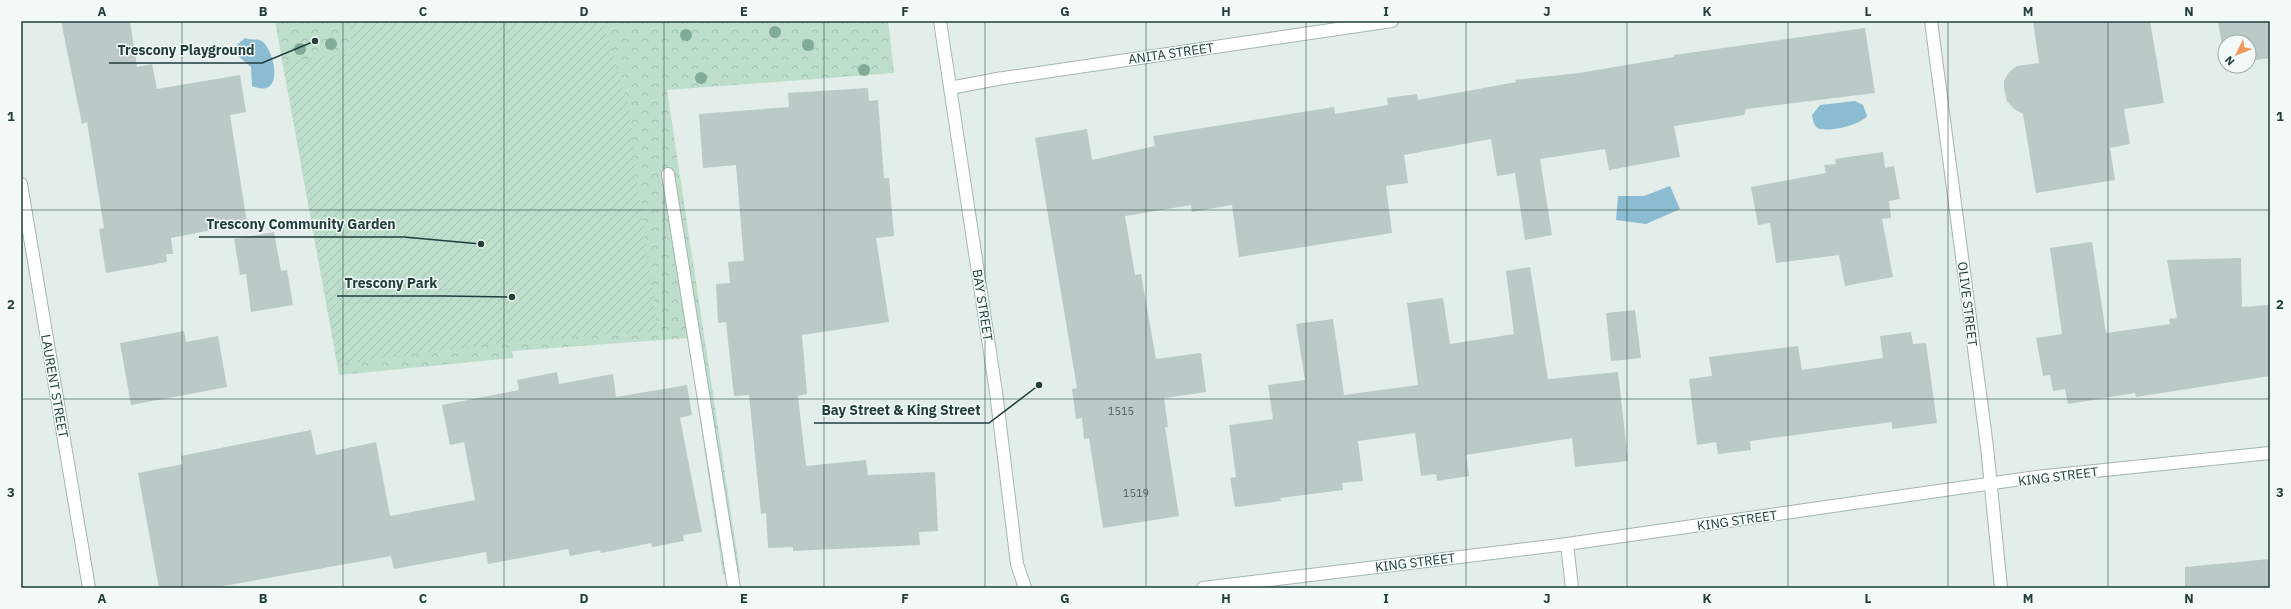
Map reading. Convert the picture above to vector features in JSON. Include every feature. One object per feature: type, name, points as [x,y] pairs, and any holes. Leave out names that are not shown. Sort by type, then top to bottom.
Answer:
[{"type":"street","name":"BAY STREET","points":[[940,21],[996,392],[1017,564],[1025,588]]},
{"type":"street","name":"ANITA STREET","points":[[950,88],[997,79],[1392,21]]},
{"type":"street","name":"OLIVE STREET","points":[[1931,21],[1991,484],[2001,588]]},
{"type":"street","points":[[668,174],[734,588]]},
{"type":"street","name":"LAURENT STREET","points":[[21,184],[89,588]]},
{"type":"street","name":"KING STREET","points":[[1203,588],[1567,544],[2036,477],[2270,453]]},
{"type":"street","points":[[1567,544],[1572,588]]},
{"type":"green space","points":[[275,21],[888,21],[894,73],[667,90],[740,573],[723,575],[688,338],[512,351],[513,358],[339,375]]},
{"type":"green space","points":[[351,21],[603,21],[630,112],[634,158],[658,331],[506,342],[338,364],[283,62],[351,53]]},
{"type":"water","points":[[245,38],[261,41],[268,48],[274,65],[273,81],[269,87],[262,89],[252,86],[251,67],[237,55],[237,45]]},
{"type":"water","points":[[1855,101],[1863,105],[1867,116],[1863,119],[1843,128],[1827,130],[1815,126],[1812,115],[1820,105]]},
{"type":"water","points":[[1670,186],[1680,209],[1646,224],[1616,220],[1618,196],[1644,196]]},
{"type":"building","points":[[61,21],[130,21],[137,67],[152,64],[157,89],[240,75],[246,112],[230,115],[247,223],[171,238],[173,254],[166,254],[167,262],[106,273],[99,229],[104,228],[87,122],[82,124]]},
{"type":"building","points":[[2033,21],[2150,21],[2164,103],[2124,109],[2130,144],[2110,148],[2115,180],[2036,193],[2023,114],[2014,109],[2007,101],[2004,89],[2004,81],[2009,72],[2017,66],[2039,63]]},
{"type":"building","points":[[2218,21],[2270,21],[2270,58],[2257,60],[2257,34],[2220,34]]},
{"type":"building","points":[[1865,28],[1875,93],[1746,109],[1744,115],[1674,126],[1680,157],[1609,170],[1605,149],[1540,159],[1552,235],[1525,240],[1515,173],[1497,176],[1491,139],[1404,155],[1408,183],[1386,186],[1392,233],[1239,257],[1232,205],[1192,212],[1191,205],[1125,216],[1135,275],[1141,274],[1156,359],[1201,353],[1206,392],[1164,398],[1168,427],[1165,427],[1179,516],[1103,528],[1089,438],[1084,439],[1082,418],[1076,419],[1072,389],[1077,388],[1035,138],[1087,129],[1092,160],[1155,146],[1153,136],[1334,107],[1335,114],[1388,105],[1387,98],[1417,94],[1418,100],[1516,82],[1515,80],[1579,73],[1674,57],[1674,55]]},
{"type":"building","points":[[868,88],[869,101],[878,100],[884,178],[889,178],[894,236],[876,238],[889,322],[802,335],[807,394],[798,396],[806,466],[866,460],[868,475],[935,472],[938,531],[919,532],[920,545],[793,551],[793,547],[768,548],[766,513],[761,514],[749,395],[734,396],[726,322],[718,323],[716,284],[730,283],[728,262],[744,261],[736,165],[703,168],[699,114],[789,107],[788,93]]},
{"type":"building","points":[[1883,152],[1885,168],[1894,166],[1900,199],[1889,201],[1891,218],[1882,219],[1893,277],[1845,286],[1839,255],[1776,263],[1770,223],[1758,225],[1751,187],[1826,173],[1824,165],[1836,164],[1835,159]]},
{"type":"building","points":[[274,232],[281,271],[287,270],[293,305],[251,312],[246,274],[240,275],[234,239]]},
{"type":"building","points":[[2092,242],[2106,333],[2170,324],[2169,319],[2177,318],[2167,260],[2241,258],[2242,307],[2270,305],[2270,376],[2136,397],[2135,393],[2068,404],[2065,389],[2053,391],[2050,375],[2043,376],[2036,338],[2062,334],[2050,248]]},
{"type":"building","points":[[1530,267],[1548,379],[1618,372],[1628,461],[1575,467],[1572,438],[1466,455],[1469,476],[1437,481],[1436,474],[1421,476],[1415,433],[1358,441],[1363,481],[1342,483],[1343,490],[1280,498],[1281,501],[1235,507],[1230,478],[1236,477],[1229,425],[1273,419],[1268,385],[1305,380],[1296,324],[1333,319],[1344,395],[1418,385],[1407,303],[1443,298],[1450,344],[1514,334],[1506,271]]},
{"type":"building","points":[[1635,310],[1641,358],[1611,361],[1606,313]]},
{"type":"building","points":[[184,331],[186,342],[218,336],[227,387],[131,405],[120,343]]},
{"type":"building","points":[[1911,332],[1913,344],[1926,343],[1937,423],[1892,429],[1892,422],[1750,441],[1751,450],[1718,454],[1716,442],[1697,445],[1689,379],[1712,376],[1709,357],[1798,346],[1802,370],[1883,358],[1880,336]]},
{"type":"building","points":[[557,372],[559,384],[613,374],[616,397],[687,385],[692,415],[680,418],[702,532],[683,535],[684,541],[652,547],[651,543],[601,553],[600,550],[570,556],[568,549],[488,564],[486,552],[394,569],[391,556],[212,588],[159,588],[138,473],[183,464],[181,456],[311,430],[316,455],[376,442],[390,516],[475,500],[464,442],[450,445],[442,405],[519,390],[517,380]]},
{"type":"building","points":[[2270,559],[2270,588],[2185,588],[2185,567]]},
{"type":"place","name":"Trescony Playground","points":[[315,41]]},
{"type":"place","name":"Trescony Community Garden","points":[[481,244]]},
{"type":"place","name":"Trescony Park","points":[[512,297]]},
{"type":"place","name":"Bay Street & King Street","points":[[1039,385]]}]
